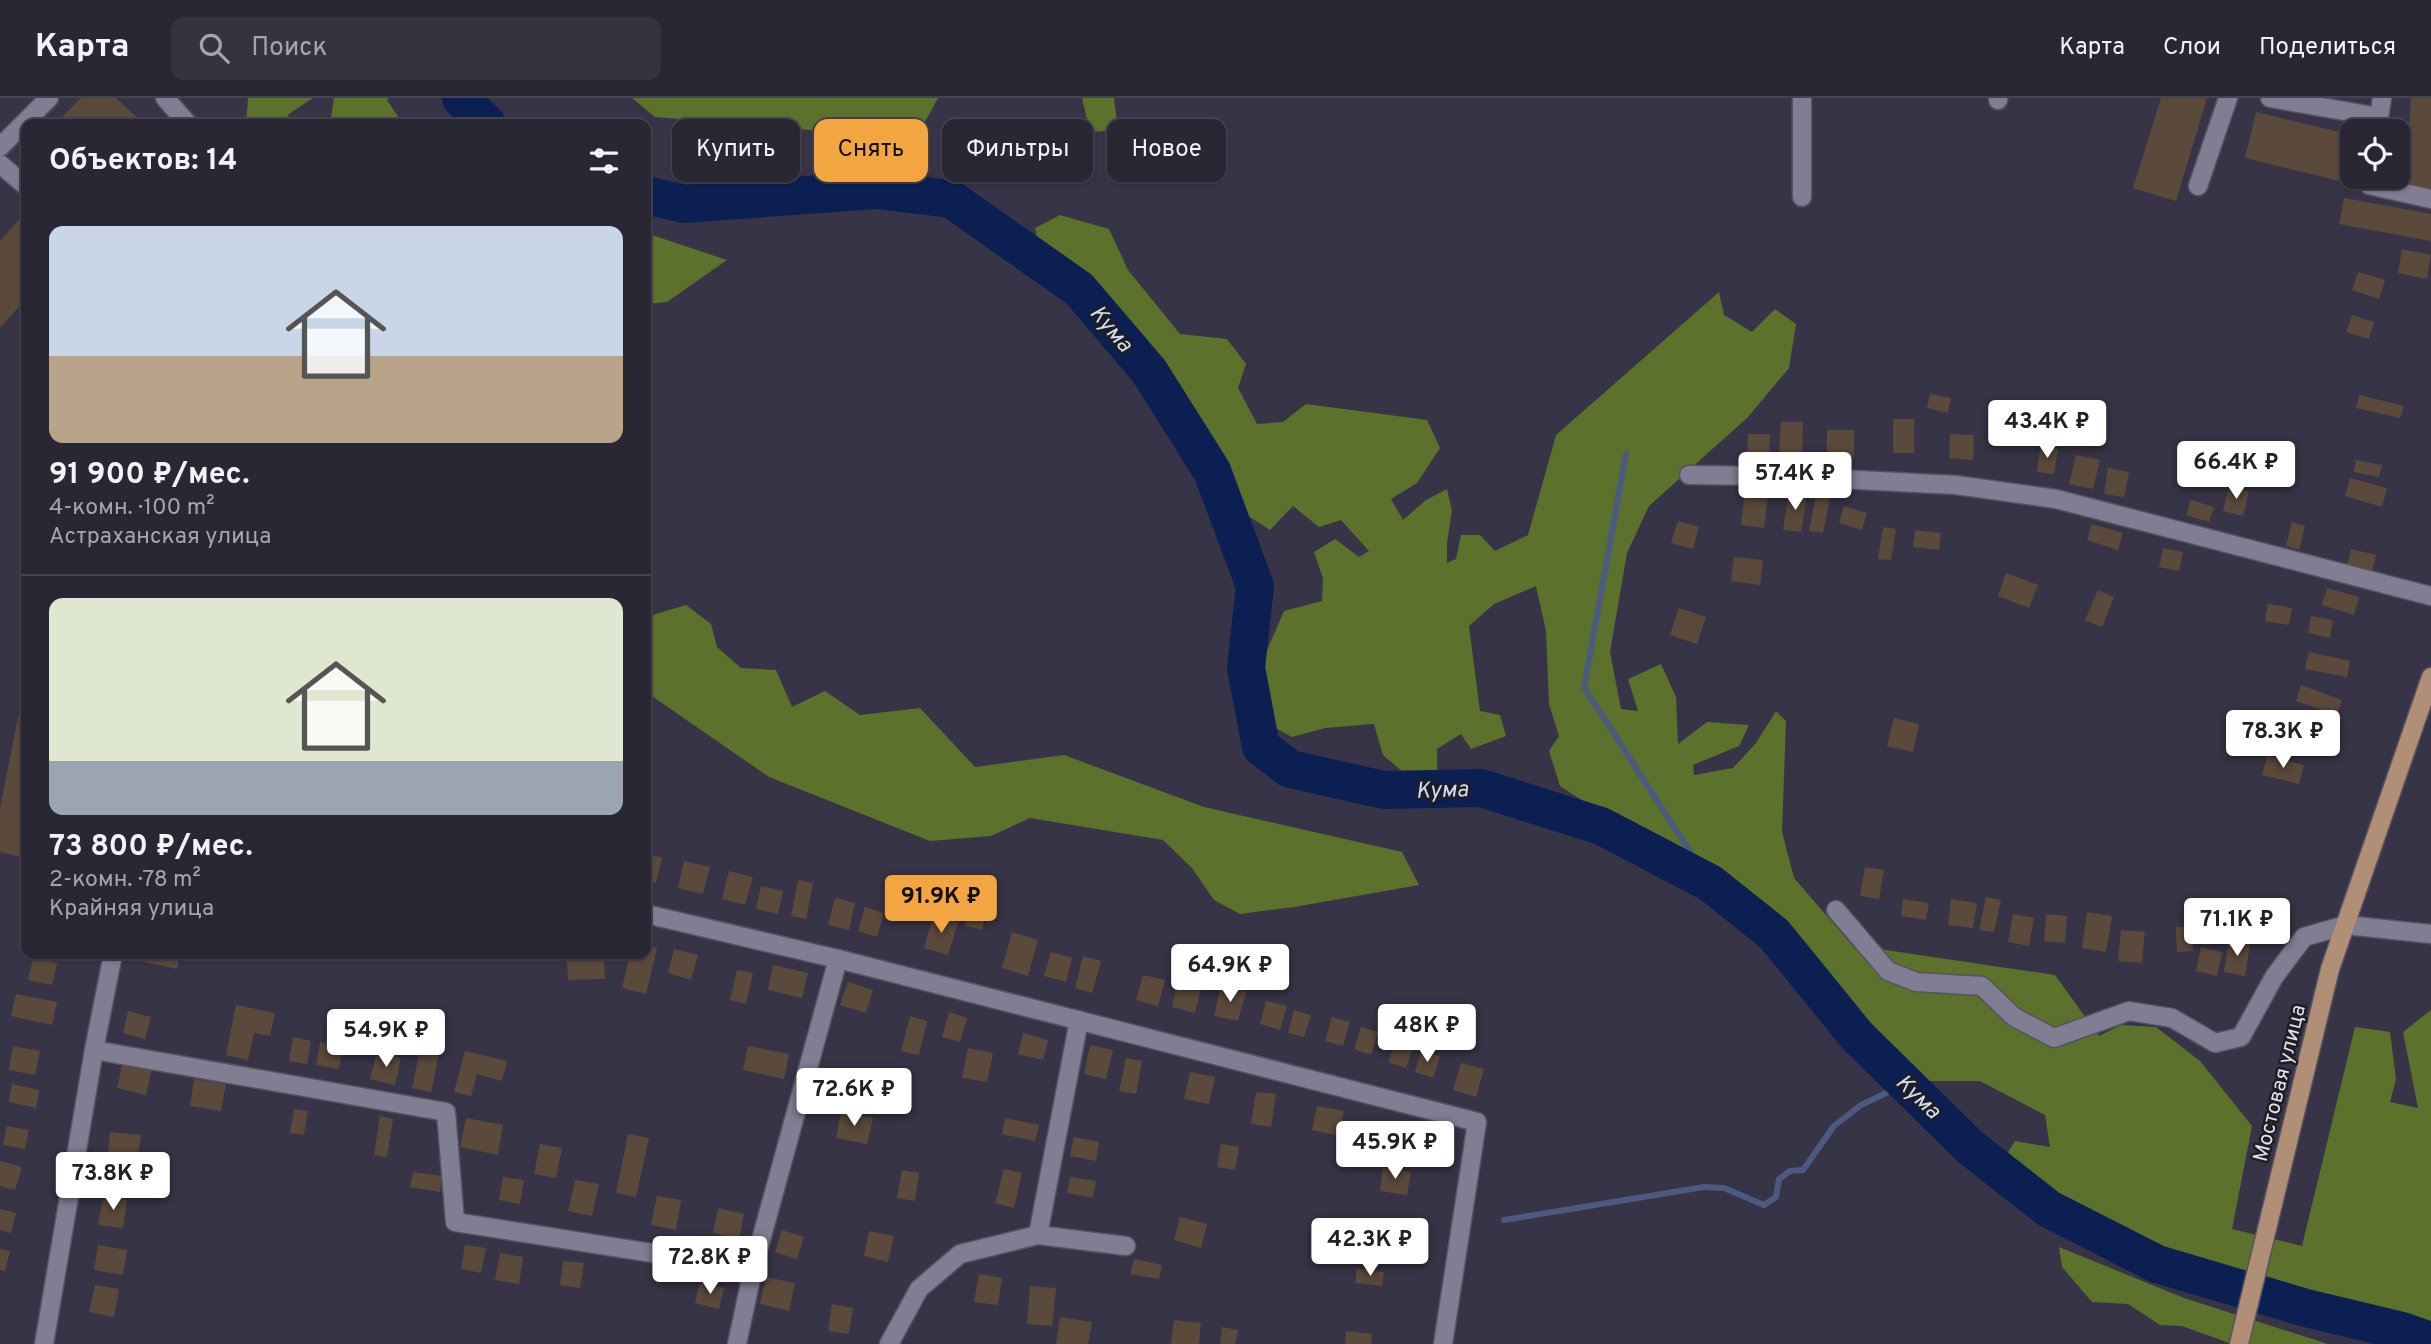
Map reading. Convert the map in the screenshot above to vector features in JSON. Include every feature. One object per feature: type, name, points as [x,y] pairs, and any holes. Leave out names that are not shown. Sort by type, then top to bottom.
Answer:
[{"type":"main road","name":"Мостовая улица","points":[[2239,1344],[2330,969],[2431,677]]},
{"type":"street","points":[[28,119],[49,98]]},
{"type":"street","points":[[165,98],[184,119]]},
{"type":"street","points":[[1802,98],[1802,197]]},
{"type":"street","points":[[2198,186],[2228,98]]},
{"type":"street","points":[[2270,98],[2357,119]]},
{"type":"street","points":[[2379,119],[2382,98]]},
{"type":"street","points":[[0,147],[21,126]]},
{"type":"street","points":[[0,164],[21,182]]},
{"type":"street","points":[[2387,189],[2431,199]]},
{"type":"street","points":[[1689,475],[1777,476],[1956,485],[2056,499],[2431,596]]},
{"type":"street","points":[[1836,909],[1888,971],[1916,982],[1982,986],[2014,1017],[2054,1038],[2129,1011],[2172,1018],[2215,1043],[2241,1037],[2274,977],[2304,937],[2346,925],[2431,934]]},
{"type":"street","points":[[651,915],[838,959],[1477,1122],[1443,1344]]},
{"type":"street","points":[[44,1344],[112,959]]},
{"type":"street","points":[[737,1344],[753,1269],[838,959]]},
{"type":"street","points":[[1038,1234],[1079,1020]]},
{"type":"street","points":[[94,1049],[446,1112],[455,1222],[753,1269]]},
{"type":"street","points":[[889,1344],[919,1289],[960,1254],[1038,1234],[1126,1246]]},
{"type":"green space","points":[[248,98],[313,98],[289,114],[286,119],[246,119]]},
{"type":"green space","points":[[334,98],[389,98],[387,100],[400,119],[331,119]]},
{"type":"green space","points":[[632,98],[938,98],[927,119],[814,119],[814,130],[800,129],[800,119],[655,117]]},
{"type":"green space","points":[[1082,98],[1114,98],[1117,119],[1107,119],[1107,131],[1093,132],[1093,119],[1087,119]]},
{"type":"green space","points":[[1060,215],[1109,229],[1128,270],[1180,334],[1227,339],[1246,364],[1238,388],[1257,424],[1283,422],[1306,404],[1427,420],[1440,448],[1417,483],[1391,499],[1403,520],[1426,500],[1447,489],[1452,511],[1447,563],[1456,559],[1461,535],[1480,535],[1495,551],[1528,535],[1556,435],[1719,292],[1724,315],[1752,332],[1775,309],[1796,324],[1789,368],[1748,417],[1649,506],[1627,553],[1610,652],[1621,709],[1638,711],[1628,679],[1661,664],[1676,697],[1678,744],[1707,722],[1749,725],[1739,746],[1693,765],[1694,775],[1733,768],[1756,743],[1776,711],[1786,721],[1782,832],[1794,878],[1852,945],[2055,975],[2099,1036],[2121,1025],[2156,1027],[2200,1061],[2252,1126],[2232,1229],[2302,1246],[2355,1027],[2390,1032],[2396,1079],[2390,1102],[2418,1108],[2403,1032],[2431,1010],[2431,1326],[2323,1300],[2196,1261],[2074,1207],[2017,1178],[2005,1157],[2015,1141],[2050,1147],[2045,1115],[1980,1081],[1928,1081],[1873,1031],[1782,925],[1720,877],[1646,828],[1600,812],[1560,786],[1549,751],[1559,736],[1549,704],[1546,631],[1536,586],[1494,604],[1469,626],[1480,711],[1500,715],[1506,736],[1471,749],[1461,734],[1437,749],[1437,772],[1411,779],[1383,755],[1374,724],[1325,728],[1292,737],[1275,728],[1259,669],[1284,611],[1322,601],[1323,578],[1314,552],[1335,539],[1359,557],[1369,551],[1341,520],[1319,527],[1293,506],[1270,530],[1247,515],[1225,470],[1162,363],[1100,288],[1039,247],[1035,228]]},
{"type":"green space","points":[[651,235],[727,260],[667,302],[651,304]]},
{"type":"green space","points":[[686,605],[711,624],[717,647],[741,668],[776,670],[792,707],[825,691],[860,715],[920,708],[975,767],[1064,755],[1204,807],[1402,852],[1419,885],[1240,914],[1214,900],[1192,868],[1163,840],[1030,818],[991,836],[930,841],[769,777],[651,695],[651,616]]},
{"type":"green space","points":[[2059,1247],[2184,1298],[2328,1344],[2232,1344],[2182,1326],[2160,1325],[2128,1304],[2092,1302],[2062,1267]]},
{"type":"building","points":[[81,98],[116,98],[139,119],[60,119]]},
{"type":"building","points":[[2161,98],[2207,98],[2176,201],[2133,188]]},
{"type":"building","points":[[2411,98],[2431,98],[2431,190],[2410,188]]},
{"type":"building","points":[[2256,112],[2340,132],[2340,181],[2245,158]]},
{"type":"building","points":[[2344,198],[2431,214],[2431,241],[2339,224]]},
{"type":"building","points":[[21,218],[21,305],[0,328],[0,241]]},
{"type":"building","points":[[2402,249],[2431,255],[2427,279],[2398,273]]},
{"type":"building","points":[[2358,272],[2385,280],[2379,299],[2352,290]]},
{"type":"building","points":[[2352,315],[2374,322],[2369,339],[2346,332]]},
{"type":"building","points":[[1930,394],[1951,398],[1948,413],[1927,408]]},
{"type":"building","points":[[2359,395],[2404,406],[2400,418],[2356,408]]},
{"type":"building","points":[[2000,405],[2021,407],[2017,434],[1997,431]]},
{"type":"building","points":[[1893,419],[1914,419],[1914,453],[1893,453]]},
{"type":"building","points":[[1781,422],[1803,422],[1802,454],[1779,453]]},
{"type":"building","points":[[1827,430],[1854,430],[1854,457],[1827,457]]},
{"type":"building","points":[[1748,434],[1770,434],[1769,461],[1747,460]]},
{"type":"building","points":[[1950,434],[1974,435],[1973,460],[1949,458]]},
{"type":"building","points":[[2040,446],[2058,449],[2054,474],[2037,472]]},
{"type":"building","points":[[2076,455],[2100,460],[2093,489],[2069,484]]},
{"type":"building","points":[[2356,460],[2382,465],[2379,477],[2354,472]]},
{"type":"building","points":[[2108,468],[2129,472],[2124,497],[2104,494]]},
{"type":"building","points":[[2350,478],[2387,488],[2382,507],[2345,496]]},
{"type":"building","points":[[2229,486],[2249,491],[2243,516],[2223,511]]},
{"type":"building","points":[[1745,491],[1768,494],[1764,528],[1741,525]]},
{"type":"building","points":[[1789,491],[1807,494],[1801,532],[1783,530]]},
{"type":"building","points":[[1816,496],[1830,498],[1823,533],[1809,531]]},
{"type":"building","points":[[2191,500],[2214,507],[2209,522],[2186,515]]},
{"type":"building","points":[[1844,506],[1867,513],[1862,530],[1839,523]]},
{"type":"building","points":[[1678,521],[1699,527],[1693,549],[1671,543]]},
{"type":"building","points":[[2292,522],[2305,526],[2299,550],[2286,546]]},
{"type":"building","points":[[2092,524],[2123,533],[2118,550],[2087,540]]},
{"type":"building","points":[[1883,527],[1896,529],[1891,560],[1878,559]]},
{"type":"building","points":[[1915,530],[1941,533],[1939,550],[1913,547]]},
{"type":"building","points":[[2163,548],[2183,552],[2179,571],[2159,567]]},
{"type":"building","points":[[2351,549],[2376,555],[2371,576],[2346,570]]},
{"type":"building","points":[[1734,557],[1763,560],[1760,585],[1731,581]]},
{"type":"building","points":[[2006,573],[2038,585],[2029,608],[1998,596]]},
{"type":"building","points":[[2327,588],[2359,597],[2354,615],[2322,605]]},
{"type":"building","points":[[2098,590],[2114,597],[2102,627],[2085,620]]},
{"type":"building","points":[[2268,604],[2292,608],[2289,625],[2265,621]]},
{"type":"building","points":[[1679,608],[1706,617],[1697,644],[1670,635]]},
{"type":"building","points":[[2311,616],[2333,620],[2330,638],[2308,633]]},
{"type":"building","points":[[2309,652],[2350,661],[2347,677],[2305,669]]},
{"type":"building","points":[[2301,685],[2342,700],[2337,715],[2296,701]]},
{"type":"building","points":[[21,712],[21,857],[0,852],[0,809]]},
{"type":"building","points":[[1894,718],[1919,724],[1913,752],[1887,746]]},
{"type":"building","points":[[2266,730],[2296,738],[2291,757],[2261,749]]},
{"type":"building","points":[[2267,756],[2304,765],[2299,784],[2262,775]]},
{"type":"building","points":[[651,855],[662,858],[656,883],[651,882]]},
{"type":"building","points":[[684,861],[710,867],[703,894],[678,888]]},
{"type":"building","points":[[1865,867],[1884,870],[1879,899],[1860,896]]},
{"type":"building","points":[[729,871],[753,877],[745,905],[722,899]]},
{"type":"building","points":[[978,876],[994,880],[982,930],[965,926]]},
{"type":"building","points":[[798,880],[813,883],[806,919],[791,916]]},
{"type":"building","points":[[761,886],[783,891],[778,914],[756,909]]},
{"type":"building","points":[[1986,897],[2001,900],[1994,932],[1979,930]]},
{"type":"building","points":[[835,898],[855,903],[849,930],[828,925]]},
{"type":"building","points":[[1903,899],[1929,903],[1926,920],[1901,916]]},
{"type":"building","points":[[1951,899],[1977,903],[1973,928],[1948,925]]},
{"type":"building","points":[[865,907],[884,913],[877,937],[858,931]]},
{"type":"building","points":[[2087,912],[2112,916],[2106,952],[2082,948]]},
{"type":"building","points":[[2013,914],[2034,918],[2029,946],[2008,942]]},
{"type":"building","points":[[2046,914],[2067,916],[2065,943],[2044,941]]},
{"type":"building","points":[[933,916],[958,923],[948,955],[924,948]]},
{"type":"building","points":[[2176,927],[2192,927],[2193,951],[2177,952]]},
{"type":"building","points":[[2121,930],[2145,932],[2142,963],[2118,961]]},
{"type":"building","points":[[1012,932],[1038,940],[1028,976],[1002,968]]},
{"type":"building","points":[[2229,940],[2250,944],[2245,976],[2224,972]]},
{"type":"building","points":[[651,946],[657,948],[646,994],[622,988],[629,959],[651,959]]},
{"type":"building","points":[[2201,947],[2222,952],[2217,976],[2196,971]]},
{"type":"building","points":[[674,949],[698,955],[691,980],[668,973]]},
{"type":"building","points":[[1051,952],[1072,958],[1066,982],[1044,976]]},
{"type":"building","points":[[1083,956],[1101,961],[1092,993],[1075,988]]},
{"type":"building","points":[[33,959],[57,963],[52,985],[28,980]]},
{"type":"building","points":[[140,959],[179,959],[177,969]]},
{"type":"building","points":[[567,959],[604,959],[605,979],[568,980]]},
{"type":"building","points":[[773,965],[808,973],[802,998],[768,990]]},
{"type":"building","points":[[737,970],[753,973],[746,1004],[730,1000]]},
{"type":"building","points":[[1143,975],[1165,980],[1158,1006],[1136,1000]]},
{"type":"building","points":[[1179,977],[1202,983],[1195,1013],[1172,1007]]},
{"type":"building","points":[[848,982],[873,990],[866,1013],[840,1005]]},
{"type":"building","points":[[1221,986],[1246,992],[1238,1021],[1214,1016]]},
{"type":"building","points":[[16,994],[57,1002],[52,1025],[11,1016]]},
{"type":"building","points":[[1266,1001],[1287,1006],[1280,1030],[1260,1024]]},
{"type":"building","points":[[236,1005],[275,1013],[270,1036],[254,1033],[248,1060],[226,1055]]},
{"type":"building","points":[[1294,1010],[1311,1015],[1304,1037],[1288,1033]]},
{"type":"building","points":[[128,1011],[151,1017],[145,1039],[123,1033]]},
{"type":"building","points":[[949,1012],[967,1018],[960,1042],[942,1037]]},
{"type":"building","points":[[910,1016],[927,1021],[919,1055],[901,1051]]},
{"type":"building","points":[[1332,1017],[1350,1022],[1343,1046],[1325,1041]]},
{"type":"building","points":[[1361,1027],[1378,1032],[1371,1055],[1354,1049]]},
{"type":"building","points":[[1023,1033],[1048,1040],[1043,1060],[1018,1054]]},
{"type":"building","points":[[293,1037],[311,1041],[307,1064],[289,1061]]},
{"type":"building","points":[[1396,1040],[1414,1045],[1406,1068],[1388,1062]]},
{"type":"building","points":[[320,1042],[343,1046],[339,1069],[316,1065]]},
{"type":"building","points":[[1090,1045],[1113,1050],[1106,1079],[1084,1074]]},
{"type":"building","points":[[13,1046],[40,1051],[35,1075],[9,1070]]},
{"type":"building","points":[[748,1046],[789,1054],[784,1079],[743,1070]]},
{"type":"building","points":[[968,1048],[993,1053],[987,1082],[962,1078]]},
{"type":"building","points":[[420,1050],[439,1054],[431,1092],[412,1088]]},
{"type":"building","points":[[1421,1050],[1440,1056],[1433,1078],[1415,1072]]},
{"type":"building","points":[[465,1051],[507,1061],[502,1081],[477,1074],[471,1096],[454,1092]]},
{"type":"building","points":[[377,1052],[401,1058],[395,1085],[370,1079]]},
{"type":"building","points":[[1126,1058],[1142,1061],[1136,1094],[1119,1091]]},
{"type":"building","points":[[123,1062],[152,1069],[146,1095],[117,1088]]},
{"type":"building","points":[[1461,1063],[1484,1069],[1476,1097],[1453,1090]]},
{"type":"building","points":[[1190,1072],[1215,1077],[1209,1104],[1184,1099]]},
{"type":"building","points":[[194,1079],[226,1084],[221,1111],[190,1106]]},
{"type":"building","points":[[12,1084],[39,1090],[36,1108],[9,1102]]},
{"type":"building","points":[[1256,1092],[1276,1094],[1271,1127],[1251,1124]]},
{"type":"building","points":[[1317,1106],[1344,1111],[1339,1136],[1312,1130]]},
{"type":"building","points":[[294,1109],[308,1111],[304,1135],[290,1133]]},
{"type":"building","points":[[841,1112],[873,1118],[867,1144],[836,1138]]},
{"type":"building","points":[[380,1116],[393,1119],[387,1157],[374,1155]]},
{"type":"building","points":[[466,1118],[503,1125],[498,1155],[460,1147]]},
{"type":"building","points":[[1005,1118],[1039,1125],[1035,1141],[1002,1134]]},
{"type":"building","points":[[7,1126],[29,1130],[25,1149],[3,1145]]},
{"type":"building","points":[[1388,1126],[1418,1132],[1413,1156],[1383,1150]]},
{"type":"building","points":[[110,1132],[141,1135],[136,1173],[106,1169]]},
{"type":"building","points":[[628,1134],[649,1138],[636,1197],[616,1193]]},
{"type":"building","points":[[1074,1137],[1099,1142],[1096,1161],[1070,1156]]},
{"type":"building","points":[[540,1144],[562,1148],[556,1178],[534,1174]]},
{"type":"building","points":[[1221,1144],[1239,1147],[1235,1170],[1217,1167]]},
{"type":"building","points":[[0,1161],[22,1167],[15,1190],[0,1186]]},
{"type":"building","points":[[1383,1168],[1411,1172],[1407,1195],[1380,1191]]},
{"type":"building","points":[[1004,1169],[1022,1173],[1014,1208],[995,1203]]},
{"type":"building","points":[[902,1170],[919,1173],[915,1201],[897,1198]]},
{"type":"building","points":[[413,1172],[442,1176],[440,1192],[410,1187]]},
{"type":"building","points":[[503,1177],[524,1180],[520,1204],[499,1200]]},
{"type":"building","points":[[1070,1177],[1096,1181],[1093,1198],[1067,1193]]},
{"type":"building","points":[[575,1180],[599,1184],[592,1216],[568,1211]]},
{"type":"building","points":[[103,1196],[127,1200],[123,1228],[98,1225]]},
{"type":"building","points":[[657,1196],[681,1200],[676,1230],[651,1225]]},
{"type":"building","points":[[718,1208],[744,1214],[739,1239],[713,1233]]},
{"type":"building","points":[[0,1209],[16,1213],[11,1233],[0,1230]]},
{"type":"building","points":[[1180,1217],[1207,1224],[1201,1248],[1174,1240]]},
{"type":"building","points":[[1375,1221],[1404,1224],[1403,1239],[1373,1236]]},
{"type":"building","points":[[782,1230],[804,1237],[797,1259],[775,1252]]},
{"type":"building","points":[[869,1231],[894,1236],[888,1262],[864,1256]]},
{"type":"building","points":[[1360,1242],[1399,1249],[1396,1264],[1358,1258]]},
{"type":"building","points":[[98,1245],[127,1250],[123,1275],[94,1270]]},
{"type":"building","points":[[465,1245],[486,1248],[481,1273],[461,1269]]},
{"type":"building","points":[[0,1249],[10,1251],[5,1271],[0,1270]]},
{"type":"building","points":[[500,1253],[523,1257],[519,1284],[495,1280]]},
{"type":"building","points":[[1134,1259],[1162,1265],[1159,1279],[1130,1274]]},
{"type":"building","points":[[563,1261],[584,1263],[580,1288],[560,1285]]},
{"type":"building","points":[[1357,1269],[1384,1272],[1382,1286],[1355,1283]]},
{"type":"building","points":[[979,1274],[1002,1278],[998,1305],[974,1302]]},
{"type":"building","points":[[766,1277],[795,1283],[789,1311],[760,1304]]},
{"type":"building","points":[[700,1283],[724,1288],[719,1309],[695,1303]]},
{"type":"building","points":[[95,1285],[119,1289],[114,1317],[89,1312]]},
{"type":"building","points":[[1030,1286],[1056,1288],[1052,1326],[1027,1324]]},
{"type":"building","points":[[832,1304],[853,1308],[849,1334],[828,1331]]},
{"type":"building","points":[[1060,1317],[1092,1322],[1088,1344],[1056,1344]]},
{"type":"building","points":[[1174,1320],[1201,1323],[1199,1344],[1171,1344]]},
{"type":"building","points":[[1222,1327],[1238,1330],[1235,1344],[1220,1344]]},
{"type":"building","points":[[1346,1331],[1372,1334],[1371,1344],[1345,1344]]},
{"type":"waterway","name":"Кума","points":[[461,98],[482,119]]},
{"type":"waterway","name":"Кума","points":[[651,196],[684,204],[876,190],[951,199],[1079,289],[1149,371],[1212,471],[1255,586],[1246,668],[1261,747],[1290,769],[1384,790],[1481,788],[1601,826],[1710,883],[1774,934],[1857,1036],[1970,1147],[2049,1209],[2157,1264],[2431,1341]]},
{"type":"waterway","points":[[1626,454],[1584,687],[1710,883]]},
{"type":"waterway","points":[[1504,1220],[1704,1187],[1724,1188],[1764,1205],[1776,1197],[1779,1179],[1790,1171],[1803,1170],[1834,1126],[1861,1105],[1905,1084]]}]
